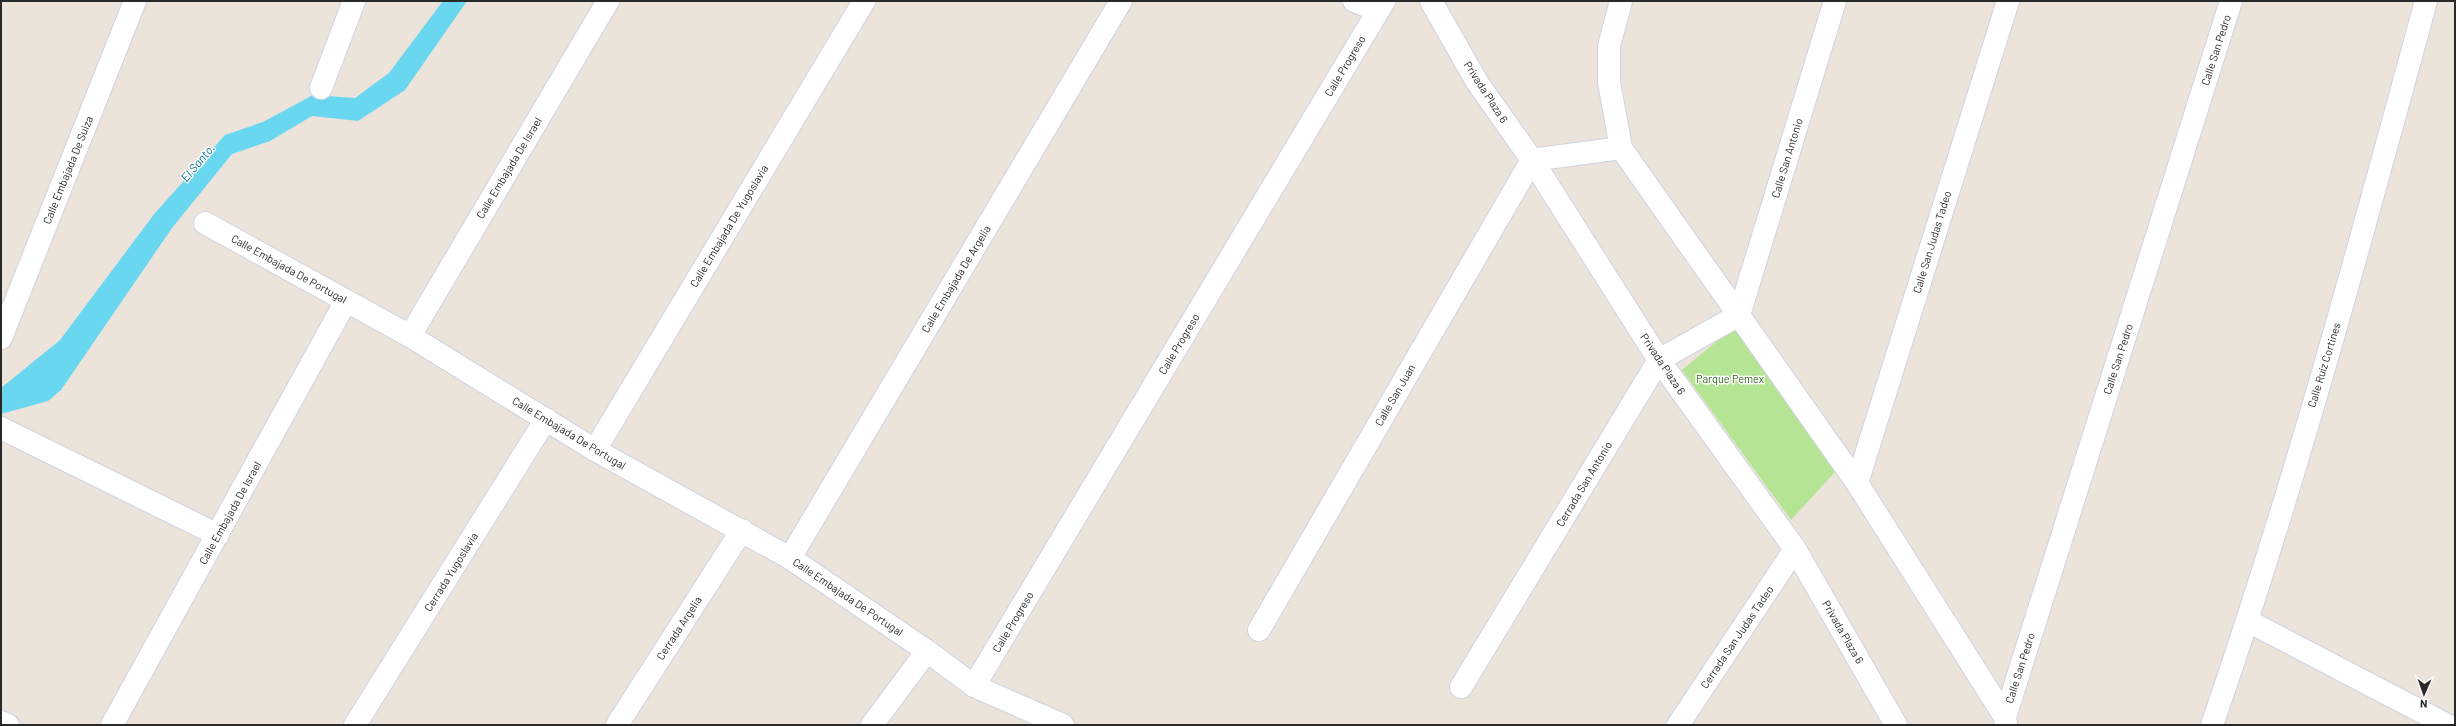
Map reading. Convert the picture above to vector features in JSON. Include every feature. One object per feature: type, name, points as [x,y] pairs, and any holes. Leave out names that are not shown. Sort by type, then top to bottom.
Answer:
[{"type":"street","name":"Calle Embajada De Suiza","points":[[1,338],[136,1]]},
{"type":"street","points":[[321,88],[354,1]]},
{"type":"street","name":"Calle Embajada De Israel","points":[[410,336],[608,1]]},
{"type":"street","name":"Calle Embajada De Yugoslavia","points":[[595,450],[864,1]]},
{"type":"street","name":"Calle Embajada De Argelia","points":[[790,558],[1121,1]]},
{"type":"street","points":[[1354,1],[1381,6]]},
{"type":"street","name":"Privada Plaza 6","points":[[1431,1],[1477,82],[1532,160],[1659,360],[1795,549],[1896,725]]},
{"type":"street","points":[[1621,1],[1609,46],[1608,82],[1621,148],[1857,482],[2006,721]]},
{"type":"street","name":"Calle San Antonio","points":[[1739,314],[1835,1]]},
{"type":"street","name":"Calle San Judas Tadeo","points":[[1857,482],[2008,1]]},
{"type":"street","name":"Calle San Pedro","points":[[2006,721],[2231,1]]},
{"type":"street","name":"Calle Ruíz Cortines","points":[[2212,725],[2248,621],[2363,233],[2426,1]]},
{"type":"street","name":"Calle Progreso","points":[[974,686],[1381,6]]},
{"type":"street","points":[[1532,160],[1621,148]]},
{"type":"street","name":"Calle San Juan","points":[[1259,630],[1532,160]]},
{"type":"street","name":"Calle Embajada De Portugal","points":[[205,223],[410,336],[595,450],[742,530],[790,558],[927,651],[974,686],[1063,725]]},
{"type":"street","name":"Calle Embajada De Israel","points":[[112,725],[346,301]]},
{"type":"street","name":"Cerrada San Antonio","points":[[1461,687],[1659,360],[1739,314]]},
{"type":"street","name":"Cerrada Yugoslavia","points":[[355,725],[546,419]]},
{"type":"street","points":[[1,428],[218,535]]},
{"type":"street","name":"Cerrada Argelia","points":[[617,725],[742,530]]},
{"type":"street","name":"Cerrada San Judas Tadeo","points":[[1678,725],[1795,549]]},
{"type":"street","points":[[2248,621],[2447,725]]},
{"type":"street","points":[[872,725],[927,651]]},
{"type":"street","points":[[1,722],[8,725]]},
{"type":"green space","name":"Parque Pemex","points":[[1734,327],[1836,471],[1791,520],[1682,370]]},
{"type":"water","points":[[443,1],[467,1],[405,90],[358,121],[312,116],[270,141],[232,154],[172,228],[61,390],[48,401],[1,414],[1,388],[60,340],[155,213],[225,135],[263,122],[313,95],[355,98],[389,73]]},
{"type":"water label","name":"El Santo.","points":[[198,163]]}]
